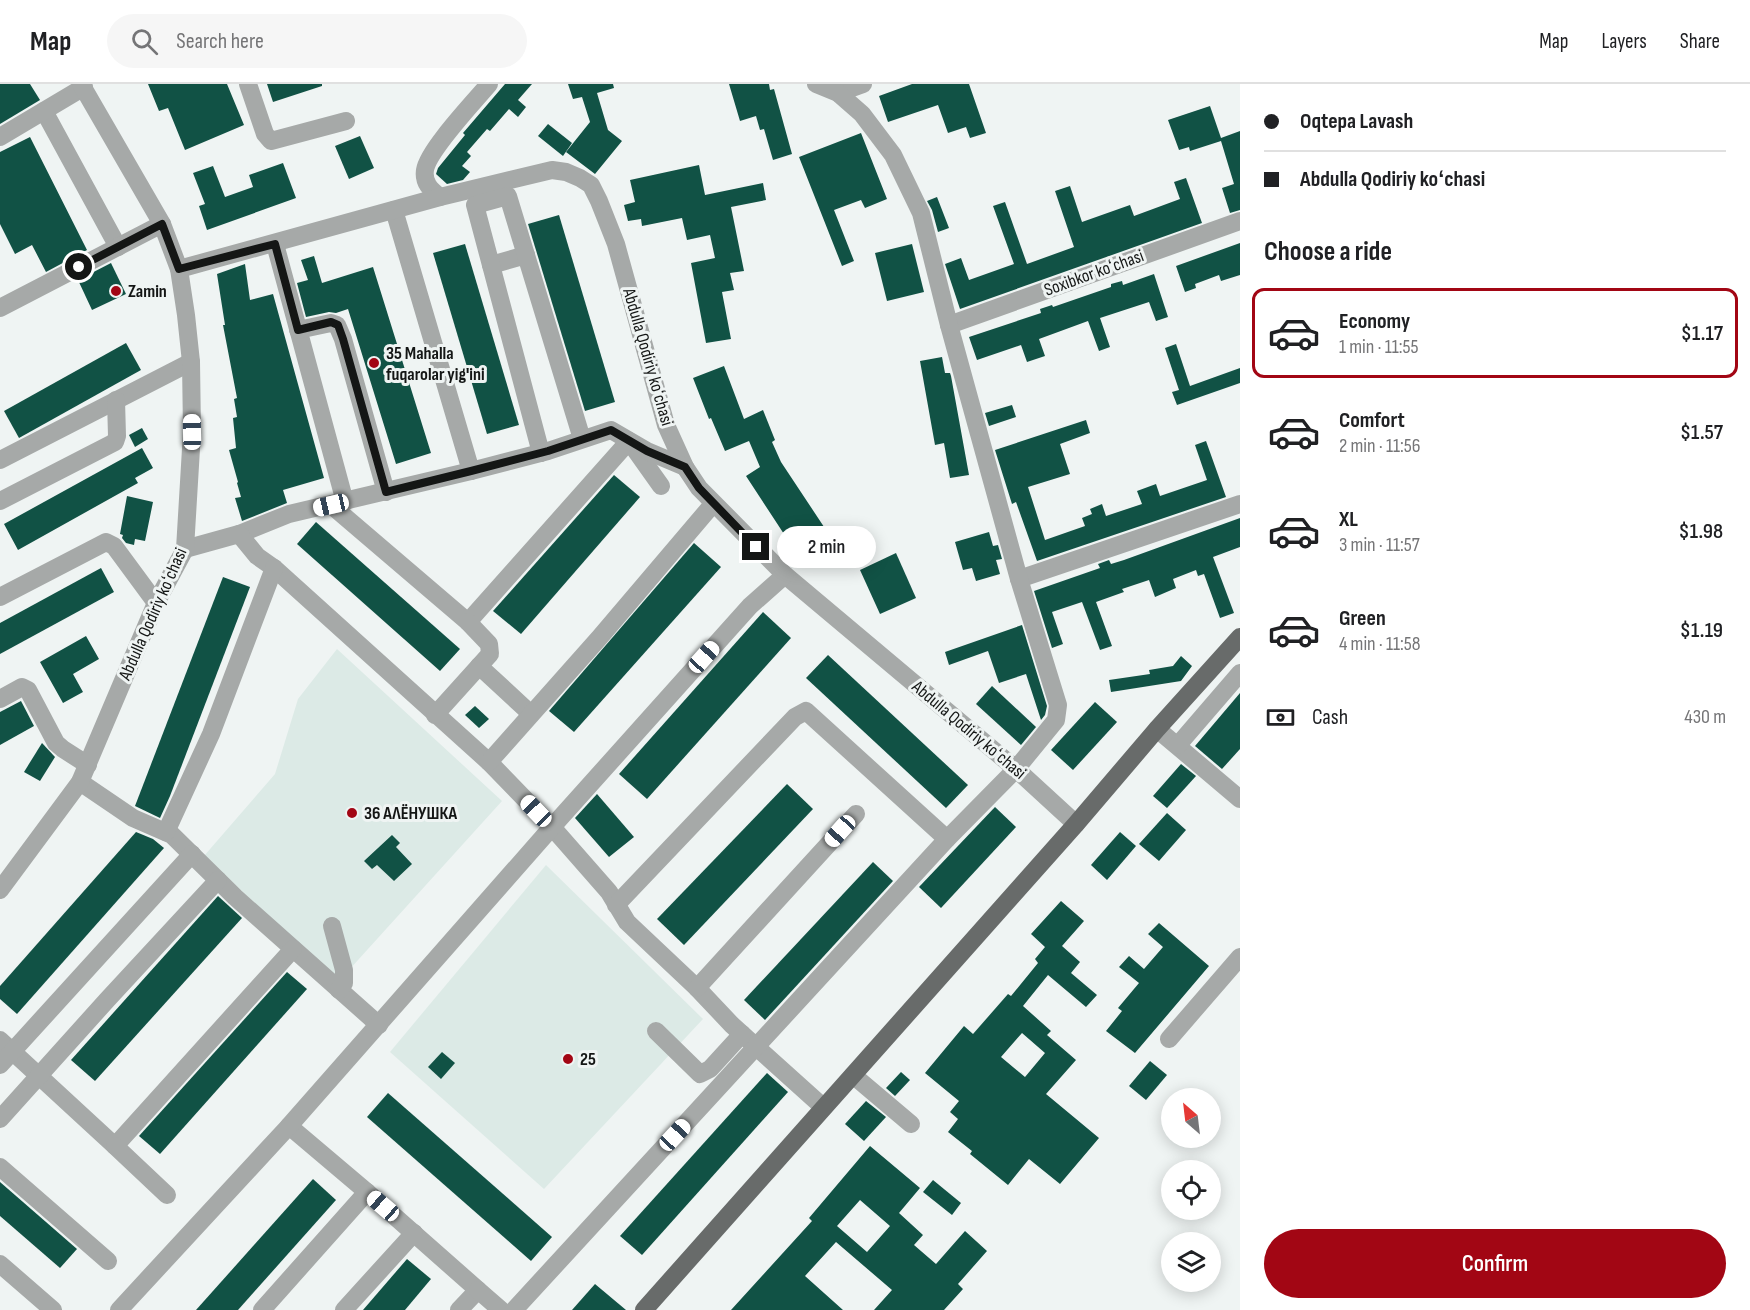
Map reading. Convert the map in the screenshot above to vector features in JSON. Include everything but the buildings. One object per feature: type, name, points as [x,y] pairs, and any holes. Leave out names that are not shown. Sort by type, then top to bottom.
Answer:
[{"type":"main road","points":[[644,1310],[1240,637]]},
{"type":"street","points":[[248,84],[265,134],[270,141],[346,121]]},
{"type":"street","points":[[440,197],[429,188],[425,179],[428,164],[435,149],[489,84]]},
{"type":"street","points":[[514,1310],[946,839],[1016,769],[1056,720],[1058,705],[1019,579],[949,325],[921,213],[892,155],[862,114],[838,93],[816,84]]},
{"type":"street","points":[[838,93],[863,84]]},
{"type":"street","points":[[0,137],[83,86]]},
{"type":"street","name":"Abdulla Qodiriy koʻchasi","points":[[0,890],[80,782],[156,603],[185,549],[192,432],[191,362],[179,269],[162,224],[83,86]]},
{"type":"street","points":[[44,111],[118,247]]},
{"type":"street","name":"Abdulla Qodiriy koʻchasi","points":[[179,269],[440,197],[489,193],[552,170],[566,172],[580,178],[591,185],[600,201],[616,244],[666,425],[685,467],[699,488],[785,575],[1016,769],[1076,824]]},
{"type":"street","points":[[541,453],[475,205],[489,193],[508,196],[582,439]]},
{"type":"street","points":[[394,210],[471,471]]},
{"type":"street","name":"Soxibkor koʻchasi","points":[[949,325],[1240,221]]},
{"type":"street","points":[[0,308],[162,224]]},
{"type":"street","points":[[275,244],[298,330],[338,503],[489,644],[490,654],[435,715]]},
{"type":"street","points":[[491,266],[526,255]]},
{"type":"street","points":[[298,330],[331,322],[338,325],[386,492]]},
{"type":"street","points":[[0,460],[191,362]]},
{"type":"street","points":[[0,501],[115,442],[117,436],[116,400]]},
{"type":"street","points":[[185,549],[239,534],[290,514],[541,453],[611,430],[647,451],[685,467]]},
{"type":"street","points":[[629,441],[661,486]]},
{"type":"street","points":[[468,622],[629,441]]},
{"type":"street","points":[[489,762],[713,504]]},
{"type":"street","points":[[1019,579],[1240,504]]},
{"type":"street","points":[[239,534],[257,556],[274,568],[489,762],[552,827],[609,892],[627,922],[742,1034],[823,1107]]},
{"type":"street","points":[[0,597],[106,542],[114,546],[156,603]]},
{"type":"street","points":[[166,832],[211,734],[274,568]]},
{"type":"street","points":[[120,1310],[289,1126],[750,606],[785,575]]},
{"type":"street","points":[[479,666],[531,714]]},
{"type":"street","points":[[1178,745],[1240,673]]},
{"type":"street","points":[[0,699],[22,687],[28,690],[56,743],[63,750],[88,765]]},
{"type":"street","points":[[616,905],[795,717],[806,711],[946,839]]},
{"type":"street","points":[[1157,729],[1240,799]]},
{"type":"street","points":[[80,782],[133,818],[172,835],[293,949],[379,1025]]},
{"type":"street","points":[[697,988],[856,814]]},
{"type":"street","points":[[0,1065],[6,1045],[192,854]]},
{"type":"street","points":[[0,1119],[218,880]]},
{"type":"street","points":[[332,926],[344,970],[344,983],[339,990]]},
{"type":"street","points":[[115,1146],[293,949]]},
{"type":"street","points":[[1169,1039],[1240,957]]},
{"type":"street","points":[[656,1031],[700,1074],[710,1069],[742,1034]]},
{"type":"street","points":[[6,1045],[167,1195]]},
{"type":"street","points":[[853,1075],[911,1124]]},
{"type":"street","points":[[289,1126],[501,1310]]},
{"type":"street","points":[[0,1167],[108,1260]]},
{"type":"street","points":[[262,1310],[367,1192]]},
{"type":"street","points":[[344,1310],[414,1233]]},
{"type":"street","points":[[0,1264],[53,1310]]},
{"type":"street","points":[[459,1310],[478,1290]]},
{"type":"shaded area","points":[[337,649],[502,801],[339,981],[204,856],[275,774],[298,699]]},
{"type":"shaded area","points":[[546,865],[703,1019],[544,1189],[390,1052]]},
{"type":"place","name":"Zamin","points":[[116,291]]},
{"type":"place","name":"35 Mahalla fuqarolar yig'ini","points":[[374,363]]},
{"type":"place","name":"36 АЛЁНУШКА","points":[[352,813]]},
{"type":"place","name":"25","points":[[568,1059]]},
{"type":"route","points":[[79,267],[162,224],[179,269],[275,244],[298,330],[331,322],[338,325],[386,492],[548,451],[611,430],[647,451],[685,467],[713,504],[756,547]]}]
